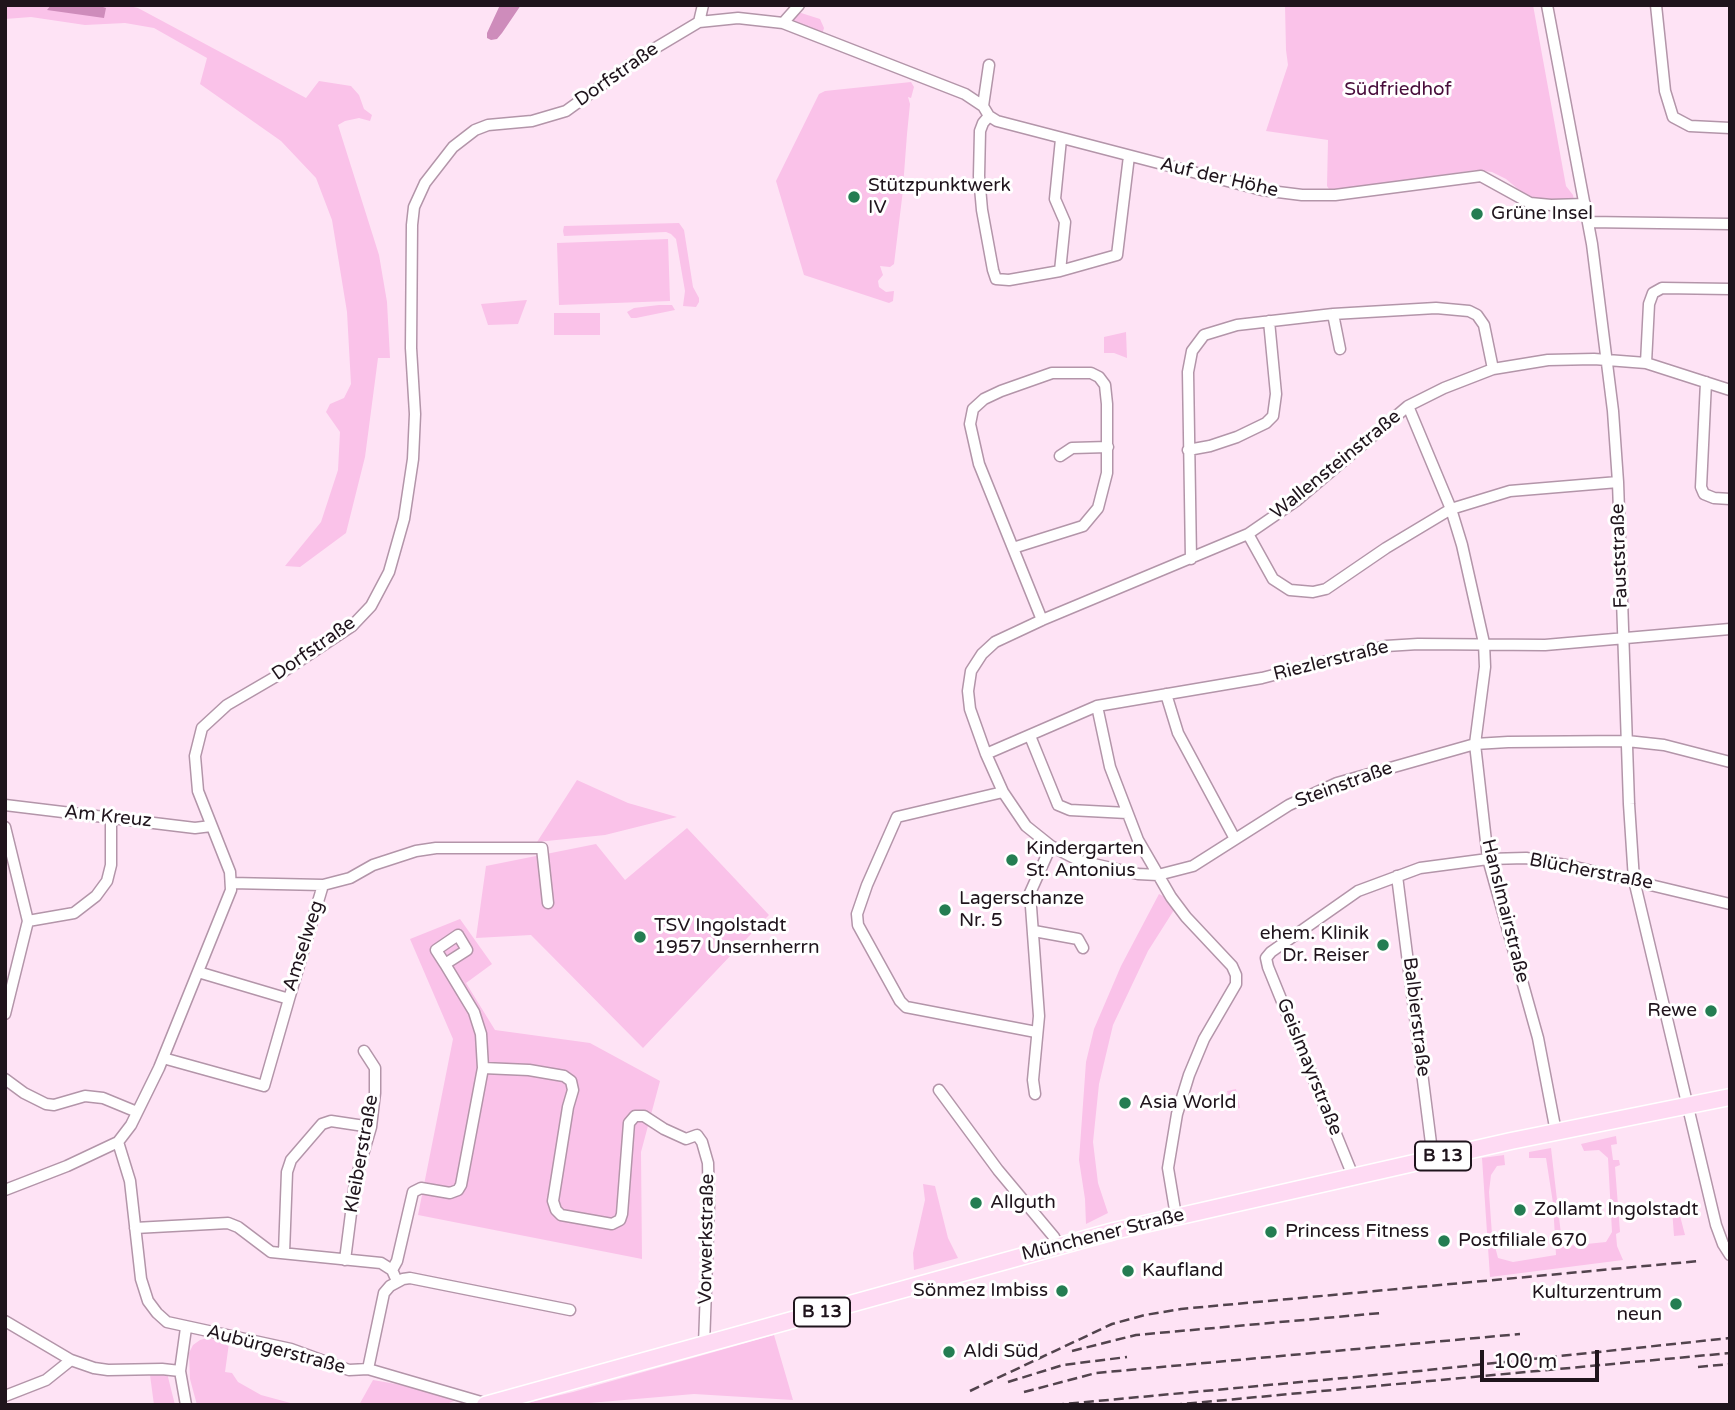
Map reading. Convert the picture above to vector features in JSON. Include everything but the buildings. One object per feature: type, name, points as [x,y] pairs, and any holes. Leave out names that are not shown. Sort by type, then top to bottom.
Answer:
[{"type":"main road","name":"Münchener Straße","points":[[487,1404],[1058,1245],[1433,1158],[1730,1097]]},
{"type":"street","points":[[703,5],[699,22],[738,18],[783,23],[965,94],[983,106],[989,116],[980,131],[979,176],[982,210],[996,279],[1009,280],[1060,271],[1117,255],[1129,156]]},
{"type":"street","points":[[783,23],[799,5]]},
{"type":"street","name":"Fauststraße","points":[[1548,5],[1585,204],[1608,360],[1618,482],[1634,880],[1719,1235],[1730,1255]]},
{"type":"street","points":[[1656,5],[1665,91],[1673,117],[1690,126],[1730,128]]},
{"type":"street","name":"Dorfstraße","points":[[232,883],[228,866],[198,791],[196,750],[202,728],[227,705],[352,626],[377,597],[395,554],[409,495],[413,459],[415,414],[411,348],[412,225],[414,207],[425,183],[453,147],[475,130],[488,125],[532,121],[566,111],[642,56],[699,22]]},
{"type":"street","points":[[983,106],[989,65]]},
{"type":"street","name":"Auf der Höhe","points":[[989,116],[1061,139],[1284,194],[1335,195],[1481,176],[1530,203],[1585,204]]},
{"type":"street","points":[[1060,271],[1065,222],[1055,199],[1061,139]]},
{"type":"street","points":[[1588,222],[1730,224]]},
{"type":"street","points":[[1646,363],[1649,304],[1653,293],[1662,288],[1730,289]]},
{"type":"street","points":[[1191,559],[1188,372],[1192,351],[1203,335],[1237,325],[1333,314],[1436,308],[1469,311],[1477,315],[1483,325],[1493,369]]},
{"type":"street","points":[[1333,314],[1340,349]]},
{"type":"street","points":[[1188,450],[1237,437],[1266,423],[1273,416],[1276,394],[1269,321]]},
{"type":"street","name":"Wallensteinstraße","points":[[1003,792],[970,709],[968,691],[971,671],[982,654],[995,642],[1042,620],[1248,534],[1296,501],[1408,407],[1444,388],[1493,369],[1548,360],[1646,363],[1730,390]]},
{"type":"street","points":[[1013,548],[1083,526],[1098,508],[1104,492],[1108,447],[1105,385],[1099,377],[1091,373],[1052,373],[1001,391],[984,399],[973,409],[970,424],[979,464],[1042,620]]},
{"type":"street","points":[[1706,382],[1701,487],[1704,494],[1730,499]]},
{"type":"street","name":"Hanslmairstraße","points":[[1408,407],[1451,509],[1484,643],[1485,667],[1475,744],[1488,859],[1522,976],[1548,1085],[1556,1132]]},
{"type":"street","points":[[1060,456],[1072,448],[1108,447]]},
{"type":"street","points":[[1248,534],[1273,579],[1290,590],[1313,593],[1326,589],[1386,548],[1451,509],[1510,491],[1618,482]]},
{"type":"street","name":"Riezlerstraße","points":[[986,754],[1097,706],[1262,678],[1386,646],[1484,643],[1545,645],[1730,629]]},
{"type":"street","points":[[1166,694],[1178,733],[1235,839]]},
{"type":"street","points":[[1097,706],[1111,767],[1138,840],[1186,917],[1232,966],[1237,975],[1236,984],[1196,1058],[1177,1114],[1168,1168],[1176,1216]]},
{"type":"street","points":[[1030,736],[1058,805],[1070,810],[1127,813]]},
{"type":"street","name":"Steinstraße","points":[[1003,792],[1026,826],[1051,846],[1080,861],[1104,868],[1158,875],[1193,866],[1289,805],[1326,787],[1475,744],[1627,741],[1664,746],[1730,762]]},
{"type":"street","points":[[1003,792],[897,817],[867,885],[857,914],[858,925],[900,1001],[906,1007],[1036,1032]]},
{"type":"street","name":"Am Kreuz","points":[[5,805],[195,828],[211,826]]},
{"type":"street","points":[[28,921],[74,913],[96,896],[107,880],[111,865],[111,818]]},
{"type":"street","points":[[5,827],[28,921],[5,1014]]},
{"type":"street","points":[[1035,1094],[1033,1080],[1039,1016],[1030,893],[1051,846]]},
{"type":"street","points":[[5,1190],[67,1167],[118,1142],[127,1131],[163,1058],[232,883],[323,886],[416,851],[436,848],[542,848],[548,903]]},
{"type":"street","name":"Blücherstraße","points":[[1266,958],[1358,891],[1420,868],[1488,859],[1526,858],[1634,880],[1730,904]]},
{"type":"street","name":"Balbierstraße","points":[[1397,876],[1433,1158]]},
{"type":"street","name":"Amselweg","points":[[198,972],[289,999],[323,886]]},
{"type":"street","points":[[1034,931],[1078,939],[1083,948]]},
{"type":"street","name":"Geislmayrstraße","points":[[1266,958],[1353,1176]]},
{"type":"street","points":[[392,1270],[397,1261],[413,1192],[421,1188],[450,1193],[458,1190],[461,1185],[483,1068],[481,1034],[474,1012],[445,964]]},
{"type":"street","points":[[163,1058],[264,1086],[289,999]]},
{"type":"street","name":"Kleiberstraße","points":[[345,1260],[355,1182],[371,1127],[375,1068],[364,1051]]},
{"type":"street","name":"Vorwerkstraße","points":[[483,1068],[545,1072],[566,1077],[572,1084],[553,1201],[556,1210],[564,1216],[612,1224],[620,1220],[629,1123],[635,1116],[642,1115],[686,1139],[697,1135],[705,1149],[708,1163],[708,1272],[704,1345]]},
{"type":"street","points":[[5,1079],[46,1104],[54,1105],[85,1096],[103,1098],[137,1112]]},
{"type":"street","points":[[939,1090],[1058,1245]]},
{"type":"street","points":[[284,1253],[287,1172],[291,1160],[322,1124],[331,1121],[371,1127]]},
{"type":"street","name":"Aubürgerstraße","points":[[118,1142],[130,1181],[141,1279],[148,1301],[167,1322],[291,1349],[349,1370],[368,1370],[487,1404]]},
{"type":"street","points":[[135,1228],[228,1223],[238,1227],[271,1252],[381,1263],[388,1265],[397,1281]]},
{"type":"street","points":[[368,1370],[384,1293],[397,1281],[410,1278],[570,1310]]},
{"type":"street","points":[[5,1321],[71,1360],[94,1368],[180,1371]]},
{"type":"street","name":"Aubürgerstraße","points":[[186,1328],[180,1371],[187,1405]]},
{"type":"street","points":[[5,1396],[46,1380],[71,1360]]},
{"type":"green space","points":[[5,5],[124,5],[138,8],[306,98],[319,81],[351,86],[359,95],[364,109],[372,115],[370,121],[359,118],[338,125],[379,255],[387,302],[390,358],[378,358],[365,457],[346,533],[300,567],[285,566],[321,522],[338,470],[340,432],[326,412],[330,404],[344,398],[351,384],[347,312],[332,220],[316,178],[281,141],[200,84],[207,58],[154,28],[125,23],[85,25],[31,17],[5,19]]},
{"type":"green space","name":"Südfriedhof","points":[[1285,5],[1533,5],[1566,186],[1574,200],[1530,199],[1506,179],[1492,172],[1476,170],[1329,189],[1328,140],[1266,131],[1288,65]]},
{"type":"green space","points":[[798,12],[820,19],[824,28],[822,35],[792,22]]},
{"type":"green space","points":[[911,82],[914,87],[911,98],[908,97],[910,104],[903,190],[894,264],[890,267],[880,266],[883,275],[878,281],[879,287],[886,292],[894,291],[893,301],[889,303],[804,275],[776,181],[819,94],[825,91]]},
{"type":"green space","points":[[679,223],[684,230],[693,287],[699,298],[696,307],[683,306],[685,291],[676,239],[671,234],[564,236],[563,231],[564,226]]},
{"type":"green space","points":[[668,239],[670,301],[559,305],[557,243]]},
{"type":"green space","points":[[527,300],[518,324],[488,325],[481,304]]},
{"type":"green space","points":[[672,305],[675,310],[636,318],[631,318],[627,312],[634,308]]},
{"type":"green space","points":[[554,313],[600,313],[600,335],[554,335]]},
{"type":"green space","points":[[1126,332],[1127,358],[1114,353],[1104,353],[1104,337]]},
{"type":"green space","points":[[577,780],[628,803],[677,817],[605,835],[537,842]]},
{"type":"green space","name":"TSV Ingolstadt 1957 Unsernherrn","points":[[687,828],[769,915],[643,1048],[531,935],[476,938],[486,866],[596,844],[625,880]]},
{"type":"green space","points":[[1159,894],[1167,898],[1174,910],[1148,951],[1113,1025],[1099,1084],[1093,1142],[1098,1183],[1108,1213],[1086,1224],[1079,1160],[1086,1062],[1094,1029],[1121,966]]},
{"type":"green space","points":[[460,919],[492,964],[466,983],[495,1030],[590,1043],[660,1081],[641,1152],[642,1259],[418,1215],[453,1039],[410,939]]},
{"type":"green space","points":[[1236,1089],[1240,1108],[1230,1110],[1227,1091]]},
{"type":"green space","points":[[1616,1136],[1617,1144],[1611,1145],[1613,1160],[1619,1160],[1620,1165],[1615,1167],[1620,1232],[1616,1234],[1617,1246],[1623,1260],[1490,1277],[1482,1158],[1504,1155],[1505,1165],[1497,1166],[1491,1175],[1489,1192],[1492,1235],[1498,1258],[1513,1262],[1556,1255],[1553,1203],[1546,1158],[1529,1158],[1529,1152],[1551,1148],[1562,1243],[1567,1246],[1606,1242],[1612,1232],[1608,1158],[1599,1150],[1584,1151],[1581,1144]]},
{"type":"green space","points":[[923,1184],[935,1186],[948,1238],[958,1258],[914,1270],[913,1253],[925,1200]]},
{"type":"green space","points":[[1678,1208],[1685,1235],[1674,1236],[1672,1209]]},
{"type":"green space","points":[[774,1335],[793,1400],[694,1394],[566,1405],[519,1405],[573,1392]]},
{"type":"green space","points":[[207,1338],[229,1343],[225,1372],[232,1373],[238,1382],[261,1395],[298,1405],[197,1405],[190,1379],[189,1353],[193,1345]]},
{"type":"green space","points":[[167,1373],[175,1405],[154,1405],[150,1375]]},
{"type":"green space","points":[[373,1380],[459,1399],[444,1405],[359,1405]]},
{"type":"shaded area","points":[[51,5],[97,5],[106,8],[104,18],[47,10]]},
{"type":"shaded area","points":[[500,5],[521,5],[497,39],[491,40],[487,38],[487,33]]},
{"type":"railway","points":[[970,1391],[1112,1324],[1145,1315],[1181,1309],[1699,1261]]},
{"type":"railway","points":[[1072,1351],[1136,1335],[1381,1313]]},
{"type":"railway","points":[[1024,1392],[1096,1373],[1520,1334]]},
{"type":"railway","points":[[1054,1405],[1419,1371],[1730,1338]]},
{"type":"railway","points":[[1172,1405],[1730,1353]]},
{"type":"railway","points":[[1008,1382],[1063,1365],[1127,1357]]},
{"type":"railway","points":[[1698,1367],[1730,1364]]},
{"type":"place","name":"Stützpunktwerk IV","points":[[854,197]]},
{"type":"place","name":"Grüne Insel","points":[[1477,214]]},
{"type":"place","name":"Kindergarten St. Antonius","points":[[1012,860]]},
{"type":"place","name":"Lagerschanze Nr. 5","points":[[945,910]]},
{"type":"place","name":"TSV Ingolstadt 1957 Unsernherrn","points":[[640,937]]},
{"type":"place","name":"ehem. Klinik Dr. Reiser","points":[[1383,945]]},
{"type":"place","name":"Rewe","points":[[1711,1011]]},
{"type":"place","name":"Asia World","points":[[1125,1103]]},
{"type":"place","name":"Allguth","points":[[976,1203]]},
{"type":"place","name":"Zollamt Ingolstadt","points":[[1520,1210]]},
{"type":"place","name":"Princess Fitness","points":[[1271,1232]]},
{"type":"place","name":"Postfiliale 670","points":[[1444,1241]]},
{"type":"place","name":"Kaufland","points":[[1128,1271]]},
{"type":"place","name":"Sönmez Imbiss","points":[[1062,1291]]},
{"type":"place","name":"Kulturzentrum neun","points":[[1676,1304]]},
{"type":"place","name":"Aldi Süd","points":[[949,1352]]}]
